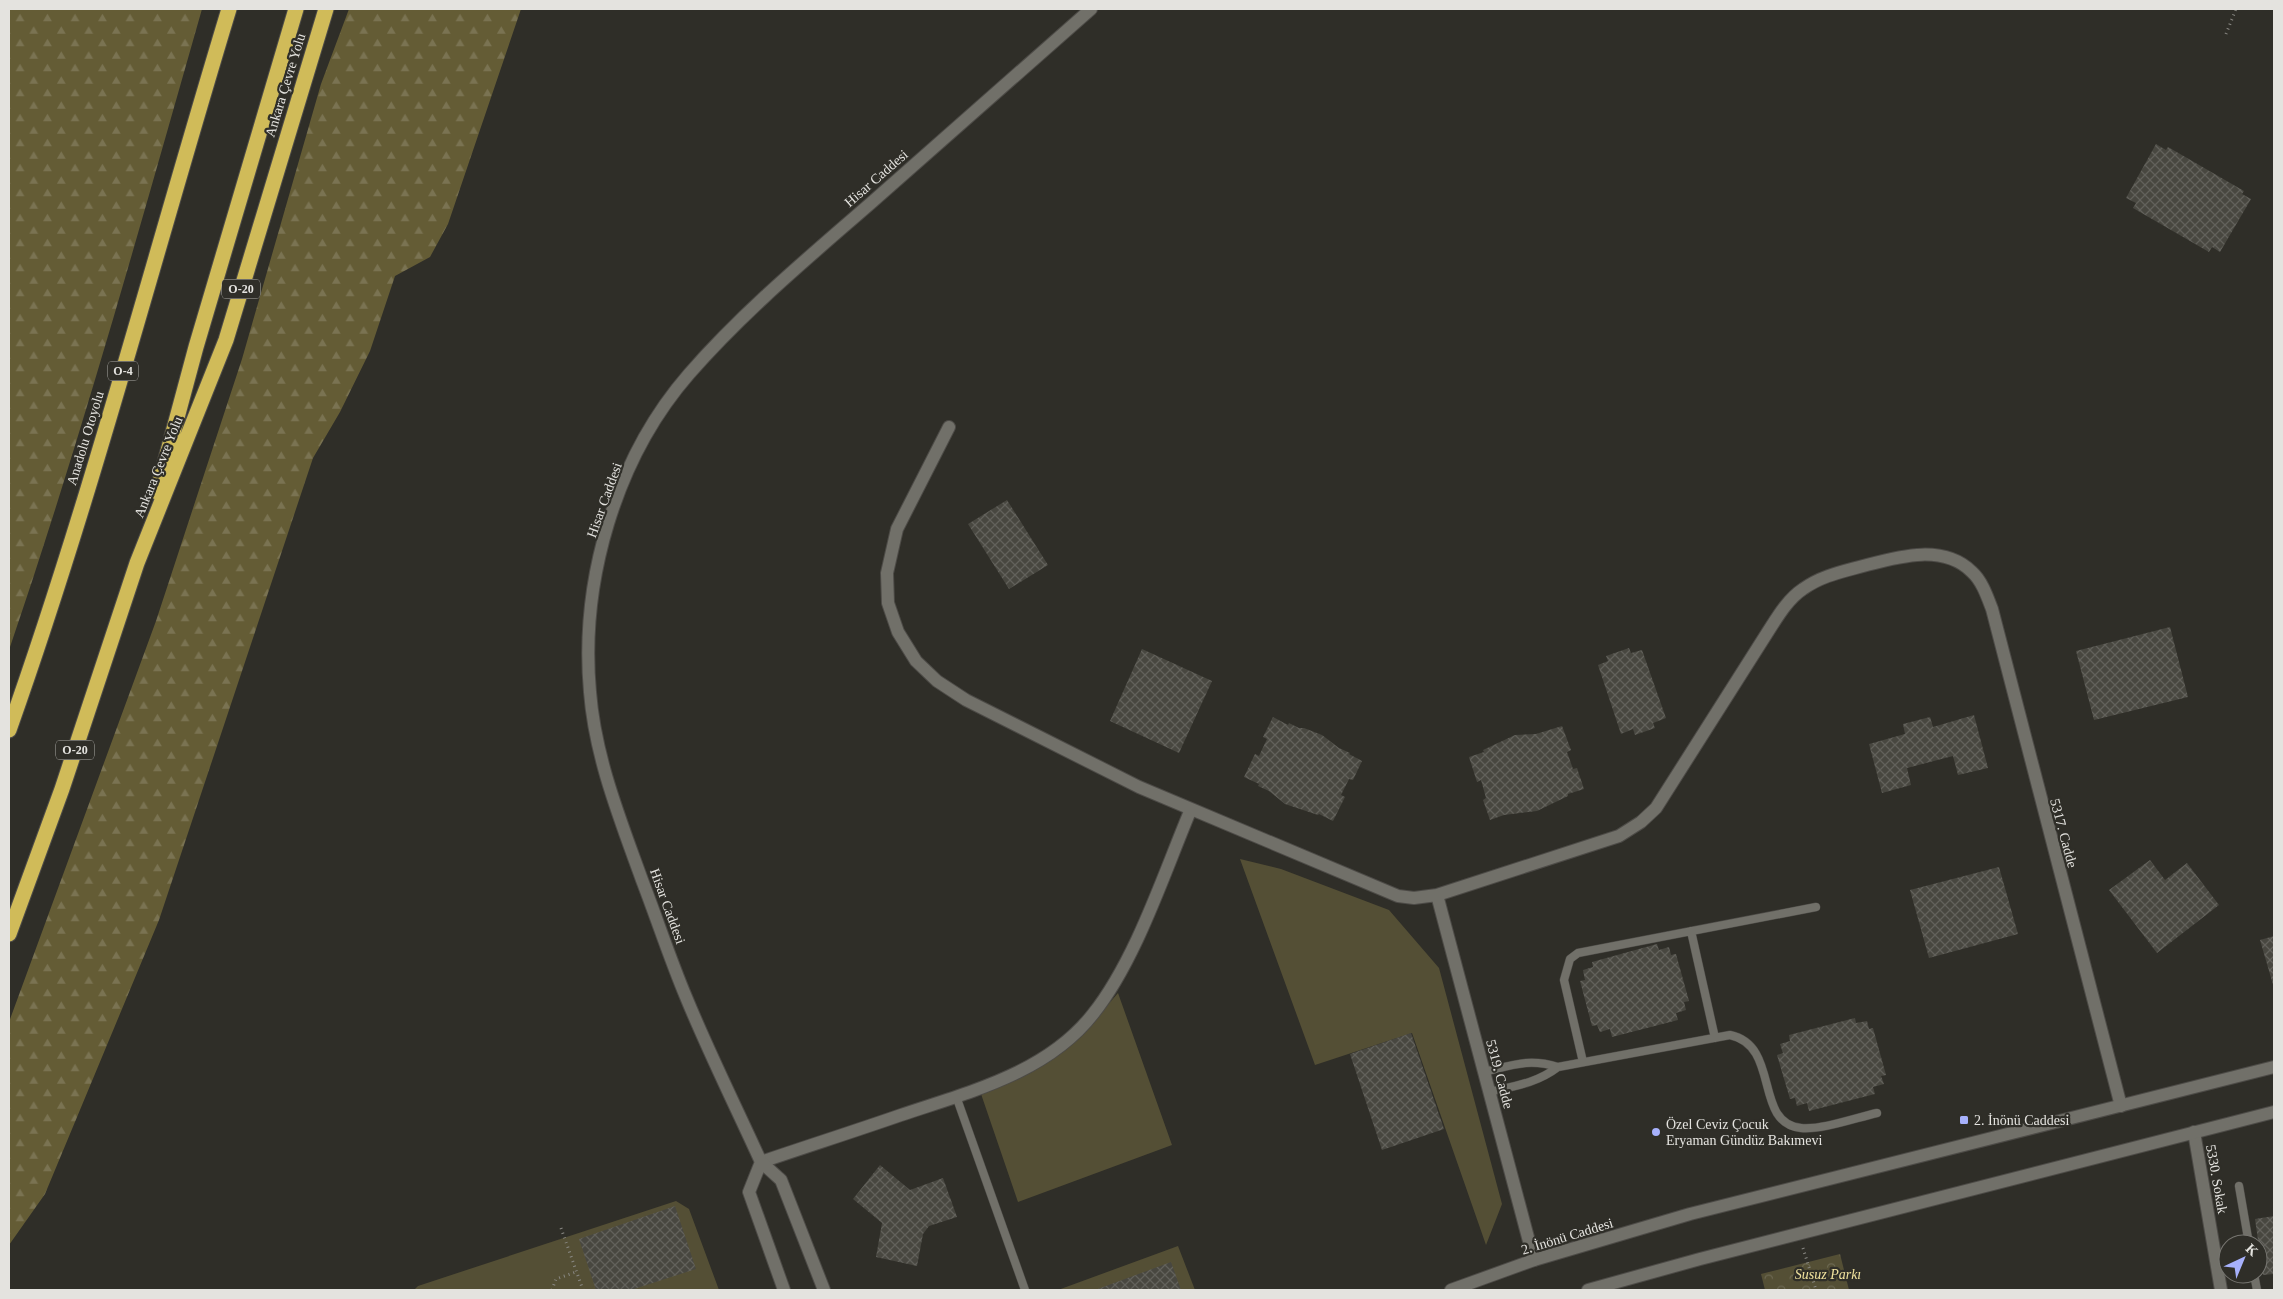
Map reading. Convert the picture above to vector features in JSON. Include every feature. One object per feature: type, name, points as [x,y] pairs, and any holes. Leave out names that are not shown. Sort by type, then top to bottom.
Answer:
[{"type":"highway","name":"Anadolu Otoyolu","points":[[9,730],[35,657],[229,9]]},
{"type":"highway","points":[[137,563],[196,347],[296,9]]},
{"type":"highway","name":"Ankara Çevre Yolu","points":[[9,934],[62,789],[137,563],[226,340],[326,9]]},
{"type":"street","name":"Hisar Caddesi","points":[[824,1290],[781,1180],[761,1162],[686,998],[612,797],[597,738],[590,692],[592,594],[601,552],[615,505],[627,474],[658,416],[688,375],[797,268],[1091,9]]},
{"type":"street","points":[[950,427],[897,529],[887,573],[888,603],[903,640],[916,661],[937,681],[966,700],[1139,787],[1398,896],[1414,898],[1437,895]]},
{"type":"street","name":"5317. Cadde","points":[[1437,895],[1619,836],[1641,822],[1656,808],[1769,630],[1785,606],[1801,590],[1827,575],[1896,557],[1943,556],[1973,572],[1982,584],[1992,609],[2038,793],[2121,1106]]},
{"type":"street","points":[[784,1290],[750,1192],[761,1162],[956,1096],[1022,1071],[1047,1056],[1092,1016],[1118,976],[1138,935],[1191,809]]},
{"type":"street","name":"5319. Cadde","points":[[1437,895],[1534,1260]]},
{"type":"street","name":"2. İnönü Caddesi","points":[[1451,1290],[1534,1260],[1690,1214],[2274,1067]]},
{"type":"street","points":[[1588,1290],[2274,1112]]},
{"type":"street","name":"5330. Sokak","points":[[2194,1132],[2221,1290]]},
{"type":"lane","points":[[1583,1062],[1564,980],[1570,959],[1578,953],[1816,906]]},
{"type":"lane","points":[[1691,931],[1714,1038]]},
{"type":"lane","points":[[1490,1092],[1533,1082],[1545,1077],[1558,1067],[1730,1035],[1741,1038],[1754,1049],[1759,1057],[1774,1109],[1779,1116],[1792,1126],[1810,1128],[1877,1113]]},
{"type":"lane","points":[[1484,1072],[1527,1061],[1543,1062],[1558,1067]]},
{"type":"lane","points":[[956,1096],[1025,1290]]},
{"type":"lane","points":[[2239,1186],[2247,1234]]},
{"type":"path","points":[[2226,34],[2236,9]]},
{"type":"path","points":[[561,1228],[583,1290]]},
{"type":"path","points":[[1798,1234],[1816,1290]]},
{"type":"path","points":[[552,1290],[556,1280],[576,1272]]},
{"type":"green space","points":[[9,9],[202,9],[86,411],[9,650]]},
{"type":"green space","points":[[349,9],[521,9],[448,224],[430,257],[395,276],[370,351],[340,412],[313,458],[159,920],[45,1194],[9,1245],[9,1022],[156,621],[242,359],[321,84]]},
{"type":"green space","points":[[1240,859],[1281,869],[1389,910],[1439,968],[1502,1204],[1486,1245],[1412,1033],[1315,1065]]},
{"type":"green space","points":[[1118,993],[1172,1145],[1018,1202],[980,1091],[1087,1029]]},
{"type":"green space","points":[[676,1201],[689,1209],[719,1290],[414,1290],[418,1286]]},
{"type":"green space","points":[[1178,1246],[1195,1290],[1058,1290]]},
{"type":"green space","name":"Susuz Parkı","points":[[1840,1254],[1849,1290],[1765,1290],[1761,1274]]},
{"type":"building","points":[[2156,144],[2166,150],[2168,147],[2244,191],[2242,194],[2251,199],[2220,252],[2212,247],[2209,252],[2133,208],[2136,203],[2126,198]]},
{"type":"building","points":[[1007,500],[1048,565],[1009,589],[968,524]]},
{"type":"building","points":[[2170,627],[2188,697],[2094,720],[2076,651]]},
{"type":"building","points":[[1629,648],[1631,653],[1642,650],[1666,718],[1653,723],[1655,728],[1635,735],[1633,729],[1621,734],[1598,665],[1608,661],[1606,656]]},
{"type":"building","points":[[1142,649],[1212,681],[1179,753],[1110,721]]},
{"type":"building","points":[[1974,715],[1988,768],[1958,775],[1953,756],[1907,768],[1911,785],[1882,793],[1869,744],[1905,734],[1903,724],[1930,717],[1933,727]]},
{"type":"building","points":[[1273,717],[1288,725],[1289,723],[1322,735],[1339,748],[1362,761],[1353,780],[1349,779],[1341,795],[1345,797],[1333,821],[1319,814],[1285,804],[1269,791],[1258,786],[1259,784],[1244,777],[1255,754],[1259,756],[1267,739],[1263,737]]},
{"type":"building","points":[[1562,726],[1571,750],[1567,752],[1573,769],[1577,768],[1584,789],[1568,794],[1568,796],[1537,811],[1504,815],[1490,820],[1483,800],[1486,798],[1481,780],[1477,782],[1469,757],[1484,752],[1483,750],[1515,735],[1536,734]]},
{"type":"building","points":[[2150,860],[2165,880],[2187,863],[2219,905],[2157,953],[2109,890]]},
{"type":"building","points":[[1999,867],[2018,934],[1929,958],[1910,890]]},
{"type":"building","points":[[2274,936],[2274,988],[2260,940]]},
{"type":"building","points":[[1657,944],[1659,950],[1669,947],[1671,955],[1676,954],[1689,1001],[1684,1002],[1686,1010],[1676,1013],[1678,1020],[1612,1037],[1610,1029],[1600,1032],[1597,1025],[1592,1026],[1580,981],[1585,980],[1583,970],[1593,967],[1592,962]]},
{"type":"building","points":[[1855,1018],[1856,1023],[1867,1021],[1869,1029],[1873,1028],[1886,1075],[1881,1076],[1884,1084],[1873,1087],[1875,1094],[1809,1111],[1807,1103],[1797,1106],[1795,1098],[1790,1099],[1777,1055],[1783,1053],[1780,1044],[1790,1041],[1789,1035]]},
{"type":"building","points":[[1411,1033],[1444,1129],[1382,1150],[1350,1054]]},
{"type":"building","points":[[880,1165],[910,1190],[943,1178],[957,1217],[929,1226],[923,1234],[917,1266],[876,1257],[882,1223],[853,1199]]},
{"type":"building","points":[[675,1206],[696,1269],[631,1290],[596,1290],[579,1239]]},
{"type":"building","points":[[2274,1216],[2274,1274],[2268,1275],[2268,1234],[2257,1234],[2255,1219]]},
{"type":"building","points":[[1171,1262],[1181,1290],[1095,1290]]},
{"type":"place","name":"2. İnönü Caddesi","points":[[1964,1120]]},
{"type":"place","name":"Özel Ceviz Çocuk Eryaman Gündüz Bakımevi","points":[[1656,1132]]}]
